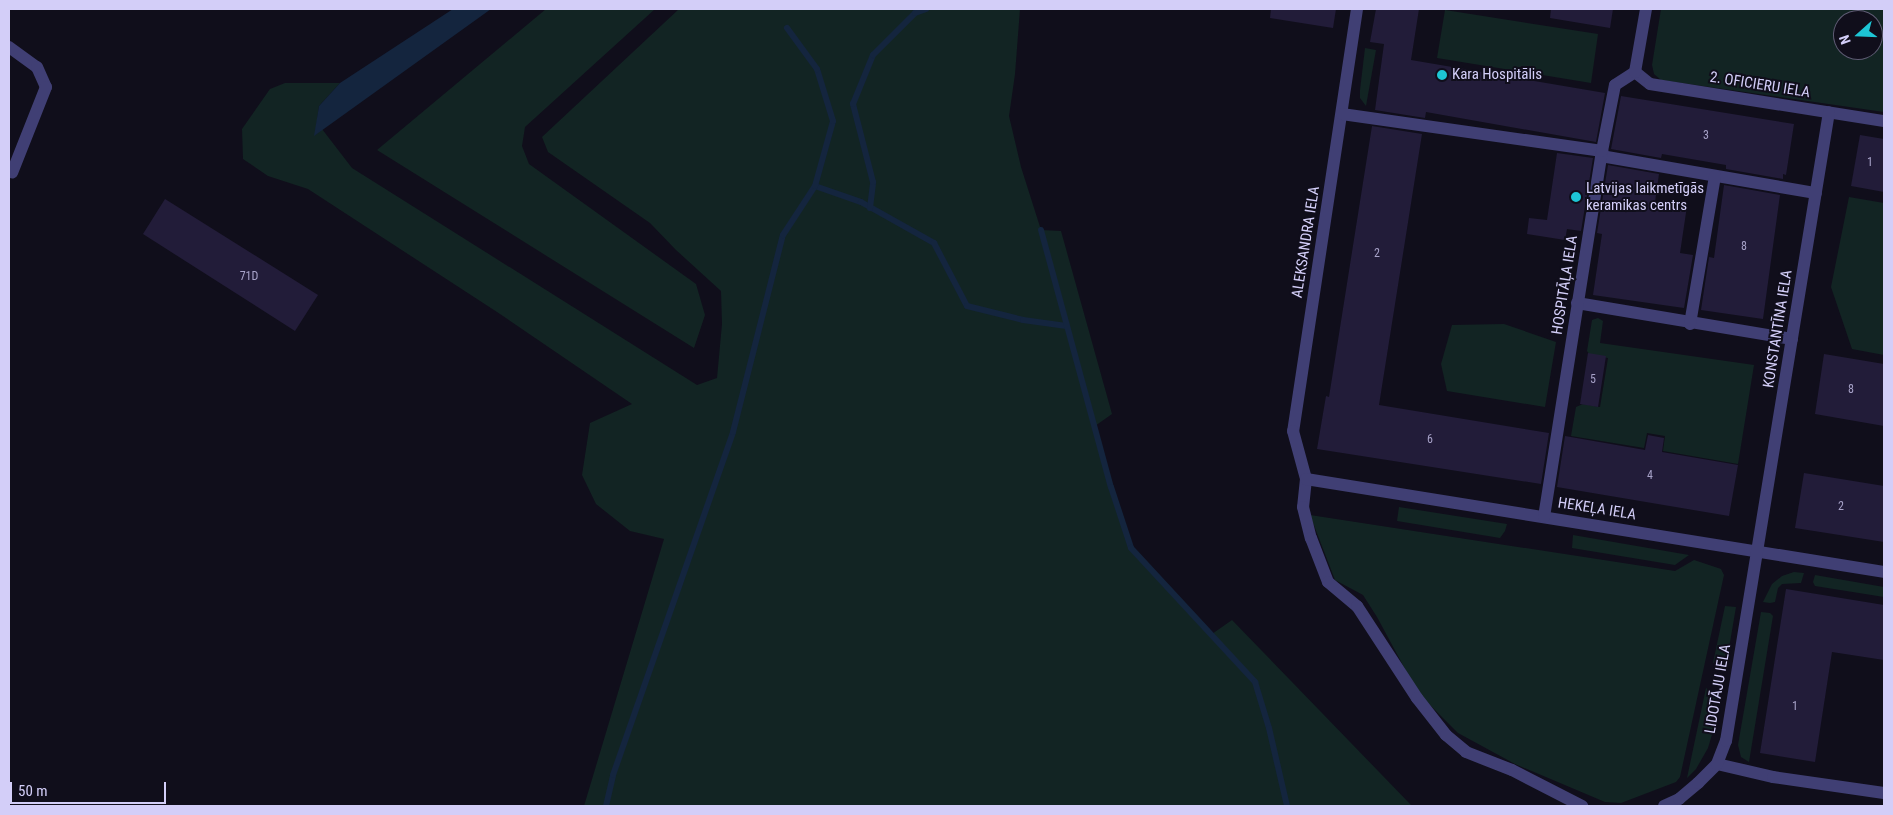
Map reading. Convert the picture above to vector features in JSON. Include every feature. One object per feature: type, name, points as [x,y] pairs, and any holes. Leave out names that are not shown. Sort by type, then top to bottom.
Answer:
[{"type":"street","name":"ALEKSANDRA IELA","points":[[1306,479],[1293,431],[1357,9]]},
{"type":"street","points":[[1635,72],[1646,9]]},
{"type":"street","points":[[9,47],[37,67],[46,87],[12,173]]},
{"type":"street","name":"2. OFICIERU IELA","points":[[1635,72],[1650,84],[1884,121]]},
{"type":"street","name":"HOSPITĀĻA IELA","points":[[1544,517],[1601,153],[1615,85],[1635,72]]},
{"type":"street","name":"KONSTANTĪNA IELA","points":[[1758,551],[1829,112]]},
{"type":"street","points":[[1342,114],[1601,153],[1715,176],[1816,193]]},
{"type":"street","points":[[1690,324],[1715,176]]},
{"type":"street","points":[[1577,303],[1690,324],[1792,339]]},
{"type":"street","points":[[1306,479],[1303,507],[1311,538],[1328,582],[1356,606],[1417,698],[1446,735],[1466,752],[1512,770],[1582,806]]},
{"type":"street","name":"HEKEĻA IELA","points":[[1306,479],[1884,572]]},
{"type":"street","name":"LIDOTĀJU IELA","points":[[1664,806],[1692,788],[1717,764],[1726,741],[1758,551]]},
{"type":"street","points":[[1717,764],[1773,777],[1884,793]]},
{"type":"shaded area","points":[[546,9],[655,9],[525,127],[522,146],[529,164],[696,284],[705,315],[694,348],[377,150]]},
{"type":"shaded area","points":[[679,9],[1020,9],[1015,74],[1009,116],[1021,167],[1041,230],[1061,231],[1112,414],[1095,426],[1111,487],[1131,548],[1212,634],[1232,620],[1412,806],[584,806],[664,539],[630,531],[596,504],[582,475],[590,423],[632,404],[497,312],[308,189],[268,176],[243,159],[242,129],[270,89],[285,83],[340,83],[319,106],[315,135],[322,129],[352,168],[697,385],[717,378],[722,324],[721,291],[676,250],[650,223],[548,152],[542,137]]},
{"type":"shaded area","points":[[1661,9],[1884,9],[1884,112],[1661,80],[1654,74],[1652,65]]},
{"type":"shaded area","points":[[1445,10],[1598,34],[1591,83],[1437,58]]},
{"type":"shaded area","points":[[1365,48],[1376,50],[1366,106],[1360,98]]},
{"type":"shaded area","points":[[1849,197],[1884,203],[1884,355],[1852,349],[1831,287]]},
{"type":"shaded area","points":[[1598,318],[1603,321],[1600,343],[1754,365],[1738,464],[1663,451],[1665,436],[1647,433],[1644,448],[1571,436],[1576,407],[1583,404],[1600,407],[1608,358],[1590,355],[1587,351],[1592,320]]},
{"type":"shaded area","points":[[1504,324],[1556,342],[1545,407],[1447,391],[1441,364],[1452,325]]},
{"type":"shaded area","points":[[1399,507],[1507,524],[1500,538],[1397,521]]},
{"type":"shaded area","points":[[1310,515],[1675,571],[1694,560],[1721,569],[1724,575],[1680,777],[1676,782],[1621,803],[1605,802],[1515,764],[1458,733],[1418,693],[1363,595],[1335,580]]},
{"type":"shaded area","points":[[1573,535],[1689,555],[1675,565],[1572,548]]},
{"type":"shaded area","points":[[1794,572],[1804,573],[1801,583],[1782,584],[1778,588],[1775,602],[1763,602],[1772,584],[1782,576]]},
{"type":"shaded area","points":[[1815,575],[1884,587],[1884,597],[1815,586],[1813,582]]},
{"type":"shaded area","points":[[1725,606],[1736,607],[1728,654],[1724,659],[1713,663]]},
{"type":"shaded area","points":[[1761,612],[1770,613],[1773,616],[1749,762],[1741,757],[1738,745]]},
{"type":"shaded area","points":[[1706,688],[1716,695],[1719,704],[1716,721],[1708,748],[1696,769],[1687,778]]},
{"type":"water","points":[[453,9],[491,9],[314,136],[319,106],[340,83]]},
{"type":"building","points":[[1271,9],[1336,9],[1333,28],[1270,18]]},
{"type":"building","name":"Kara Hospitālis","points":[[1376,9],[1419,9],[1411,60],[1605,93],[1596,142],[1426,112],[1425,118],[1375,110],[1384,44],[1370,42]]},
{"type":"building","points":[[1551,9],[1613,9],[1610,28],[1550,18]]},
{"type":"building","points":[[1621,96],[1794,124],[1786,175],[1783,174],[1783,179],[1726,169],[1726,165],[1662,154],[1661,158],[1611,149]]},
{"type":"building","points":[[1372,126],[1422,134],[1379,405],[1549,433],[1541,484],[1317,449],[1326,396],[1329,397]]},
{"type":"building","points":[[1860,135],[1884,139],[1884,192],[1851,186]]},
{"type":"building","points":[[1557,153],[1593,158],[1581,231],[1567,229],[1565,240],[1527,234],[1529,218],[1547,220]]},
{"type":"building","points":[[1608,165],[1659,174],[1655,202],[1687,206],[1680,253],[1693,255],[1684,308],[1593,295],[1602,234],[1597,233]]},
{"type":"building","points":[[1724,185],[1780,195],[1763,319],[1701,310],[1709,257],[1714,258]]},
{"type":"building","points":[[165,199],[318,295],[295,331],[143,234]]},
{"type":"building","points":[[1588,353],[1606,356],[1598,407],[1580,404]]},
{"type":"building","points":[[1824,354],[1884,364],[1884,426],[1815,414]]},
{"type":"building","points":[[1648,435],[1664,438],[1662,452],[1738,465],[1729,516],[1557,487],[1565,436],[1645,450]]},
{"type":"building","points":[[1804,473],[1884,486],[1884,542],[1795,528]]},
{"type":"building","points":[[1786,589],[1884,605],[1884,660],[1832,652],[1815,762],[1760,753]]},
{"type":"waterway","points":[[870,208],[873,182],[853,104],[873,55],[915,13],[926,9]]},
{"type":"waterway","points":[[606,806],[613,775],[733,432],[783,235],[815,186],[833,121],[817,69],[787,28]]},
{"type":"waterway","points":[[815,186],[861,202],[934,243],[967,306],[1023,320],[1067,326]]},
{"type":"waterway","points":[[1041,230],[1111,487],[1131,548],[1255,682],[1269,728],[1287,806]]},
{"type":"place","name":"Kara Hospitālis","points":[[1442,75]]},
{"type":"place","name":"Latvijas laikmetīgās keramikas centrs","points":[[1576,197]]}]
